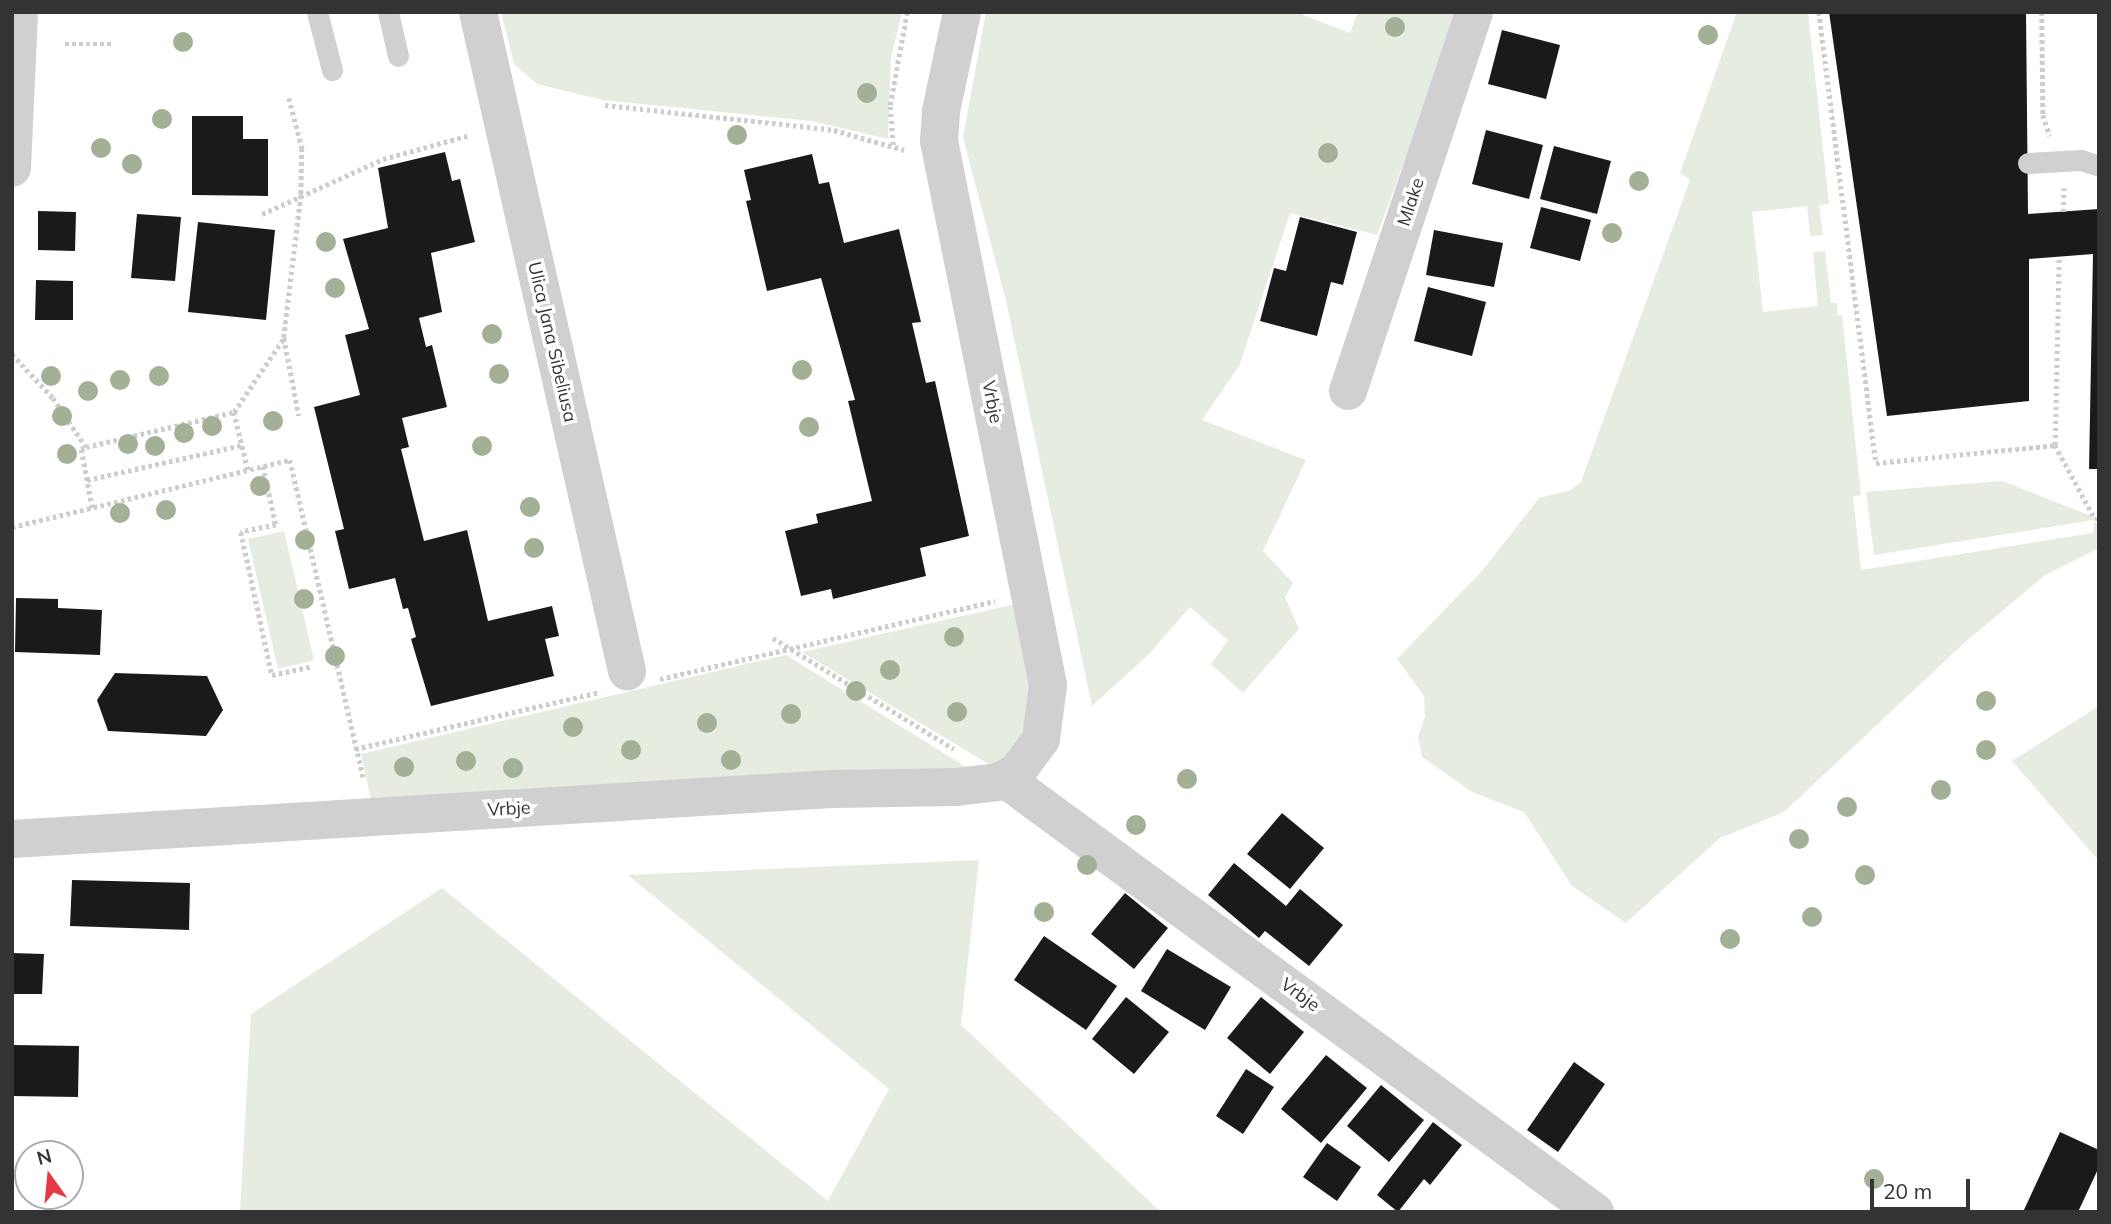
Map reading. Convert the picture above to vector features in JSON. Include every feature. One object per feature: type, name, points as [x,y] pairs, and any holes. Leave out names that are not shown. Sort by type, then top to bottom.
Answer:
[{"type":"street","points":[[12,169],[19,12]]},
{"type":"street","name":"Ulica Jana Sibeliusa","points":[[478,12],[628,681]]},
{"type":"street","name":"Vrbje","points":[[12,839],[817,790],[965,787],[1005,779],[1031,758],[1047,716],[1048,685],[947,169],[939,141],[941,111],[962,12]]},
{"type":"street","name":"Mlake","points":[[1348,391],[1475,12]]},
{"type":"street","name":"Vrbje","points":[[1005,779],[1595,1212]]},
{"type":"lane","points":[[317,12],[332,70]]},
{"type":"lane","points":[[388,12],[398,56]]},
{"type":"lane","points":[[2028,163],[2081,160],[2099,166]]},
{"type":"path","points":[[893,145],[890,105],[907,12]]},
{"type":"path","points":[[1819,12],[1877,463],[2055,445]]},
{"type":"path","points":[[2042,12],[2043,114],[2065,178],[2063,212]]},
{"type":"path","points":[[65,44],[114,44]]},
{"type":"path","points":[[289,98],[302,148],[301,195],[284,338],[299,416]]},
{"type":"path","points":[[605,106],[834,130],[893,145],[947,169]]},
{"type":"path","points":[[262,214],[383,159],[483,132]]},
{"type":"path","points":[[2059,256],[2055,445],[2095,519],[2099,519]]},
{"type":"path","points":[[92,508],[81,449],[234,412],[284,338]]},
{"type":"path","points":[[12,354],[53,398],[86,447]]},
{"type":"path","points":[[234,412],[248,470]]},
{"type":"path","points":[[87,480],[242,445]]},
{"type":"path","points":[[12,527],[290,460],[355,749],[373,817]]},
{"type":"path","points":[[263,466],[276,525],[241,533],[272,675],[313,666]]},
{"type":"path","points":[[355,749],[628,681],[790,648],[1030,593]]},
{"type":"path","points":[[772,638],[1005,779]]},
{"type":"shaded area","points":[[501,12],[902,12],[891,58],[888,139],[811,121],[603,100],[537,84],[514,64]]},
{"type":"shaded area","points":[[986,12],[1296,12],[1350,33],[1358,12],[1459,12],[1377,235],[1290,213],[1239,366],[1202,420],[1306,460],[1263,551],[1293,583],[1285,597],[1299,629],[1243,693],[1211,664],[1228,640],[1190,607],[1148,655],[1092,706],[1006,301],[963,137]]},
{"type":"shaded area","points":[[1737,12],[1808,12],[1829,204],[1819,205],[1823,235],[1810,236],[1807,206],[1752,212],[1763,312],[1818,306],[1813,252],[1825,251],[1831,303],[1837,303],[1837,315],[1842,315],[1861,495],[1853,496],[1861,570],[2093,533],[2094,522],[2099,524],[2099,548],[2045,575],[1963,644],[1784,812],[1720,838],[1626,923],[1572,886],[1524,812],[1472,792],[1422,757],[1418,736],[1425,717],[1424,696],[1397,659],[1483,570],[1539,498],[1571,490],[1581,482],[1690,180],[1680,173]]},
{"type":"shaded area","points":[[2002,481],[2099,519],[1874,555],[1866,492]]},
{"type":"shaded area","points":[[284,531],[314,660],[278,669],[248,539]]},
{"type":"shaded area","points":[[1020,603],[1032,671],[1031,720],[1003,759],[990,765],[802,652]]},
{"type":"shaded area","points":[[786,655],[971,770],[372,804],[361,754]]},
{"type":"shaded area","points":[[2099,706],[2099,861],[2012,761]]},
{"type":"shaded area","points":[[979,860],[961,1025],[1161,1212],[240,1212],[251,1014],[442,888],[828,1201],[889,1089],[628,875]]},
{"type":"building","points":[[1829,12],[2026,12],[2028,214],[2099,209],[2099,469],[2089,469],[2093,254],[2029,259],[2029,401],[1887,416]]},
{"type":"building","points":[[1502,30],[1560,45],[1546,99],[1488,84]]},
{"type":"building","points":[[192,116],[243,116],[243,139],[268,139],[268,196],[192,195]]},
{"type":"building","points":[[1486,130],[1543,145],[1529,199],[1472,184]]},
{"type":"building","points":[[1554,146],[1611,161],[1597,214],[1540,199]]},
{"type":"building","points":[[445,152],[452,181],[460,179],[475,242],[431,253],[442,312],[419,318],[426,347],[432,345],[447,407],[402,418],[409,447],[401,449],[424,541],[467,530],[488,621],[552,606],[559,636],[545,639],[554,676],[431,706],[411,639],[416,637],[408,608],[403,609],[395,578],[349,589],[335,531],[344,529],[314,407],[360,395],[345,335],[369,329],[343,239],[388,228],[378,168]]},
{"type":"building","points":[[812,154],[819,184],[829,182],[844,243],[899,229],[921,322],[912,323],[926,383],[935,381],[969,536],[920,548],[926,576],[833,599],[831,589],[801,596],[785,531],[818,523],[816,514],[872,501],[848,401],[855,400],[821,278],[767,291],[746,201],[751,200],[744,170]]},
{"type":"building","points":[[1541,207],[1591,220],[1580,261],[1530,248]]},
{"type":"building","points":[[38,211],[76,212],[75,251],[38,250]]},
{"type":"building","points":[[137,214],[181,217],[175,281],[131,278]]},
{"type":"building","points":[[1300,217],[1357,232],[1343,285],[1331,282],[1317,336],[1260,321],[1274,268],[1286,271]]},
{"type":"building","points":[[198,222],[275,230],[266,320],[188,312]]},
{"type":"building","points":[[1434,230],[1503,243],[1494,287],[1426,275]]},
{"type":"building","points":[[36,280],[73,281],[73,320],[35,320]]},
{"type":"building","points":[[1428,287],[1486,302],[1472,356],[1414,341]]},
{"type":"building","points":[[16,598],[58,599],[58,608],[102,610],[100,655],[15,652]]},
{"type":"building","points":[[115,673],[207,676],[223,710],[206,736],[108,731],[97,700]]},
{"type":"building","points":[[1282,813],[1324,848],[1290,889],[1247,854]]},
{"type":"building","points":[[1234,863],[1286,906],[1300,889],[1343,925],[1309,966],[1265,931],[1259,938],[1208,895]]},
{"type":"building","points":[[72,880],[190,883],[189,930],[70,926]]},
{"type":"building","points":[[1125,893],[1168,928],[1134,969],[1091,934]]},
{"type":"building","points":[[1044,936],[1117,986],[1086,1030],[1014,980]]},
{"type":"building","points":[[1167,949],[1231,987],[1205,1030],[1141,991]]},
{"type":"building","points":[[12,953],[44,954],[42,994],[12,994]]},
{"type":"building","points":[[1126,997],[1169,1032],[1134,1074],[1092,1039]]},
{"type":"building","points":[[1261,997],[1304,1032],[1270,1074],[1227,1038]]},
{"type":"building","points":[[12,1045],[79,1046],[78,1097],[12,1096]]},
{"type":"building","points":[[1326,1055],[1367,1088],[1321,1143],[1281,1109]]},
{"type":"building","points":[[1574,1062],[1605,1084],[1558,1152],[1527,1130]]},
{"type":"building","points":[[1246,1069],[1274,1087],[1243,1134],[1216,1116]]},
{"type":"building","points":[[1381,1085],[1424,1120],[1389,1162],[1347,1126]]},
{"type":"building","points":[[1433,1122],[1462,1145],[1430,1185],[1424,1179],[1398,1212],[1377,1195]]},
{"type":"building","points":[[2060,1132],[2099,1150],[2099,1167],[2078,1212],[2023,1212]]},
{"type":"building","points":[[1327,1143],[1361,1167],[1337,1201],[1303,1177]]}]
